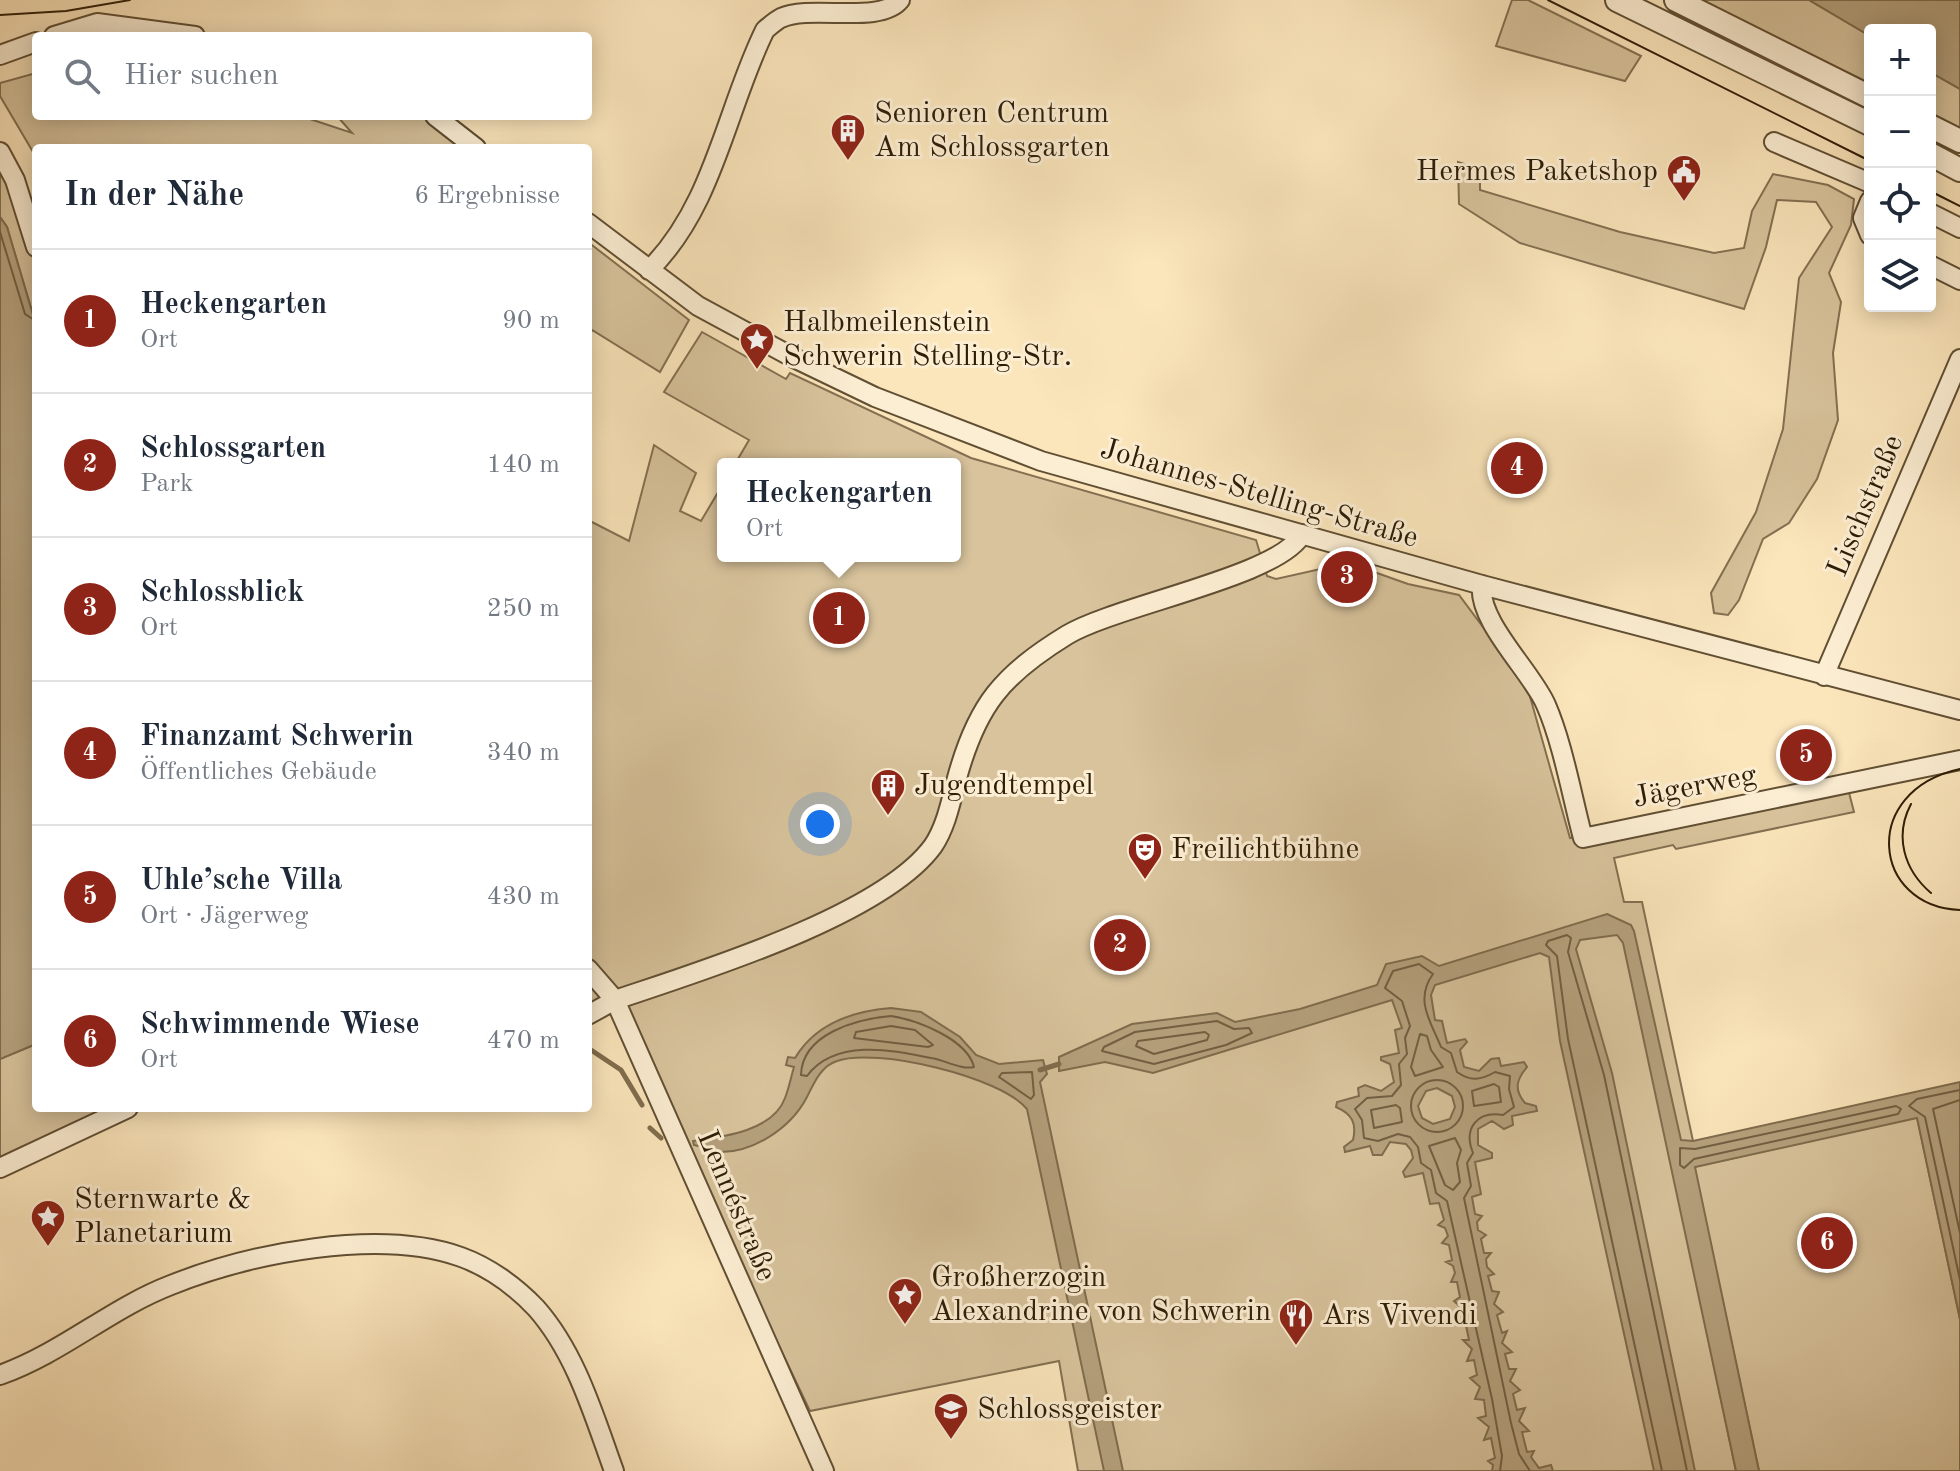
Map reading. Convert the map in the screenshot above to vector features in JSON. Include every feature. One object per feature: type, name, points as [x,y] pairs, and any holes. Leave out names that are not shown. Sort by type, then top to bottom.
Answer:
[{"type":"street","points":[[649,270],[682,230],[701,194],[765,30],[781,18],[799,14],[883,11],[900,0]]},
{"type":"street","points":[[1617,0],[1864,121]]},
{"type":"street","points":[[1676,0],[1868,96]]},
{"type":"street","points":[[67,32],[97,23],[165,32]]},
{"type":"street","points":[[0,55],[32,43]]},
{"type":"street","points":[[440,120],[471,144]]},
{"type":"street","points":[[1936,129],[1960,141]]},
{"type":"street","points":[[1774,142],[1864,180]]},
{"type":"street","points":[[0,152],[15,180],[32,234]]},
{"type":"street","points":[[1936,157],[1960,170]]},
{"type":"street","points":[[1936,216],[1960,228]]},
{"type":"street","name":"Johannes-Stelling-Straße","points":[[592,226],[698,306],[794,358],[960,431],[1099,479],[1482,585],[1960,710]]},
{"type":"street","points":[[1936,268],[1960,280]]},
{"type":"street","name":"Lischstraße","points":[[1824,676],[1960,359]]},
{"type":"street","points":[[592,1013],[615,1000],[822,924],[893,883],[934,844],[945,822],[978,716],[998,688],[1038,653],[1101,618],[1264,564],[1296,545],[1302,534]]},
{"type":"street","name":"Jägerweg","points":[[1482,585],[1481,594],[1491,619],[1546,705],[1583,838],[1960,760]]},
{"type":"street","name":"Lennéstraße","points":[[592,974],[615,1000],[824,1471]]},
{"type":"street","points":[[0,1168],[119,1112]]},
{"type":"street","points":[[0,1375],[58,1350],[169,1285],[259,1259],[361,1244],[412,1247],[461,1257],[502,1279],[537,1309],[582,1384],[614,1471]]},
{"type":"shaded area","points":[[1512,0],[1528,0],[1641,56],[1625,81],[1496,46]]},
{"type":"shaded area","points":[[1676,0],[1809,0],[1864,32],[1864,94]]},
{"type":"shaded area","points":[[32,74],[32,120],[313,120],[352,133],[341,120],[438,120],[459,144],[32,144],[32,150],[0,96],[0,83]]},
{"type":"shaded area","points":[[1936,75],[1960,89],[1960,141],[1936,129]]},
{"type":"shaded area","points":[[0,157],[32,237],[32,311],[7,227],[0,217]]},
{"type":"shaded area","points":[[1458,162],[1480,169],[1480,190],[1620,232],[1714,253],[1744,248],[1752,211],[1773,174],[1828,185],[1854,199],[1851,225],[1829,273],[1841,302],[1833,353],[1838,420],[1817,479],[1789,523],[1763,539],[1739,600],[1728,615],[1714,613],[1711,593],[1756,512],[1783,429],[1799,278],[1832,227],[1816,202],[1777,200],[1766,247],[1744,309],[1520,243],[1459,204]]},
{"type":"shaded area","points":[[592,245],[689,320],[660,372],[592,330]]},
{"type":"shaded area","points":[[702,332],[786,379],[790,373],[971,458],[1256,540],[1267,576],[1276,579],[1325,568],[1364,576],[1363,568],[1408,584],[1459,595],[1527,686],[1570,838],[1847,785],[1854,812],[1676,849],[1673,845],[1614,858],[1624,902],[1642,902],[1693,1141],[1667,1142],[1736,1471],[1078,1471],[1059,1361],[810,1411],[615,1001],[592,1012],[592,522],[629,541],[654,445],[696,473],[680,511],[701,521],[717,494],[717,562],[961,562],[961,458],[738,458],[749,440],[664,392]]},
{"type":"shaded area","points":[[32,1046],[32,1112],[119,1112],[0,1168],[0,1059]]},
{"type":"shaded area","points":[[1917,1117],[1960,1319],[1960,1471],[1759,1471],[1694,1167]]},
{"type":"water","points":[[1809,0],[1960,0],[1960,89],[1936,75],[1936,24],[1864,24],[1864,32]]},
{"type":"water","points":[[0,217],[7,227],[32,311],[32,1046],[0,1059]]},
{"type":"water","points":[[1607,914],[1631,925],[1681,1140],[1693,1141],[1960,1082],[1960,1319],[1917,1118],[1695,1167],[1759,1471],[1736,1471],[1623,943],[1617,935],[1580,940],[1576,949],[1612,1073],[1695,1471],[1654,1471],[1560,1041],[1549,957],[1540,953],[1435,985],[1431,995],[1435,1020],[1442,1021],[1447,1043],[1465,1039],[1467,1042],[1460,1050],[1464,1067],[1479,1071],[1491,1059],[1499,1058],[1501,1066],[1524,1062],[1527,1067],[1520,1076],[1518,1089],[1525,1103],[1536,1106],[1537,1111],[1512,1116],[1513,1125],[1504,1129],[1492,1121],[1478,1129],[1478,1145],[1492,1153],[1492,1158],[1475,1162],[1481,1194],[1472,1197],[1475,1214],[1482,1216],[1477,1222],[1478,1230],[1486,1235],[1481,1239],[1484,1253],[1491,1253],[1486,1259],[1487,1267],[1494,1274],[1488,1276],[1492,1291],[1499,1292],[1494,1304],[1503,1312],[1497,1315],[1502,1333],[1507,1331],[1502,1343],[1512,1352],[1505,1354],[1509,1369],[1516,1369],[1510,1381],[1520,1390],[1513,1394],[1517,1410],[1525,1408],[1519,1421],[1529,1431],[1522,1432],[1527,1452],[1534,1451],[1531,1457],[1539,1468],[1551,1465],[1553,1471],[1492,1471],[1493,1465],[1488,1461],[1495,1458],[1491,1438],[1484,1440],[1489,1427],[1478,1418],[1486,1416],[1484,1400],[1475,1399],[1480,1387],[1470,1378],[1477,1375],[1474,1360],[1467,1361],[1472,1349],[1463,1340],[1469,1340],[1465,1321],[1459,1321],[1464,1310],[1454,1301],[1460,1297],[1457,1282],[1451,1282],[1455,1273],[1453,1266],[1446,1262],[1452,1260],[1449,1245],[1442,1243],[1448,1236],[1445,1228],[1438,1225],[1444,1220],[1439,1203],[1430,1204],[1423,1173],[1405,1177],[1403,1172],[1413,1158],[1411,1150],[1406,1144],[1390,1142],[1382,1155],[1373,1155],[1370,1146],[1345,1152],[1344,1147],[1353,1140],[1354,1124],[1346,1113],[1336,1107],[1337,1102],[1359,1096],[1358,1088],[1365,1085],[1381,1091],[1394,1082],[1390,1064],[1381,1060],[1381,1057],[1399,1053],[1395,1030],[1402,1028],[1392,1000],[1153,1073],[1105,1062],[1059,1071],[1059,1057],[1132,1024],[1217,1013],[1235,1022],[1300,1009],[1377,985],[1386,964],[1422,956],[1439,966]],"holes":[[[1437,1088],[1452,1096],[1455,1107],[1450,1119],[1433,1124],[1422,1118],[1418,1106],[1426,1091]]]},
{"type":"water","points":[[891,1008],[921,1012],[960,1037],[976,1055],[999,1064],[1043,1060],[1047,1074],[1040,1082],[1123,1471],[1104,1471],[1027,1109],[1013,1097],[966,1076],[937,1068],[879,1058],[855,1058],[837,1061],[827,1067],[791,1119],[757,1144],[717,1152],[694,1145],[693,1141],[746,1130],[770,1118],[779,1109],[788,1090],[794,1067],[786,1065],[788,1057],[795,1058],[825,1028],[849,1016]]},
{"type":"waterway","points":[[592,1051],[621,1070],[642,1105]]},
{"type":"waterway","points":[[1040,1070],[1059,1064]]},
{"type":"waterway","points":[[650,1128],[661,1138]]},
{"type":"tram line","points":[[0,15],[66,11],[130,0]]},
{"type":"tram line","points":[[1548,0],[1864,158]]},
{"type":"tram line","points":[[1936,194],[1960,206]]},
{"type":"tram line","points":[[1960,769],[1927,781],[1905,800],[1892,822],[1889,847],[1895,870],[1909,890],[1931,904],[1960,910]]},
{"type":"tram line","points":[[1911,804],[1903,828],[1904,852],[1914,874],[1931,893]]},
{"type":"place","name":"Senioren Centrum Am Schlossgarten","points":[[848,162]]},
{"type":"place","name":"Hermes Paketshop","points":[[1684,203]]},
{"type":"place","name":"Halbmeilenstein Schwerin Stelling-Str.","points":[[757,371]]},
{"type":"place","name":"Finanzamt Schwerin","points":[[1517,468]]},
{"type":"place","name":"Schlossblick","points":[[1347,577]]},
{"type":"place","name":"Heckengarten","points":[[839,618]]},
{"type":"place","name":"Uhle’sche Villa","points":[[1806,755]]},
{"type":"place","name":"Jugendtempel","points":[[888,817]]},
{"type":"place","name":"Freilichtbühne","points":[[1145,881]]},
{"type":"place","name":"Schlossgarten","points":[[1120,945]]},
{"type":"place","name":"Schwimmende Wiese","points":[[1827,1243]]},
{"type":"place","name":"Sternwarte & Planetarium","points":[[48,1248]]},
{"type":"place","name":"Großherzogin Alexandrine von Schwerin","points":[[905,1326]]},
{"type":"place","name":"Ars Vivendi","points":[[1296,1347]]},
{"type":"place","name":"Schlossgeister","points":[[951,1441]]}]
